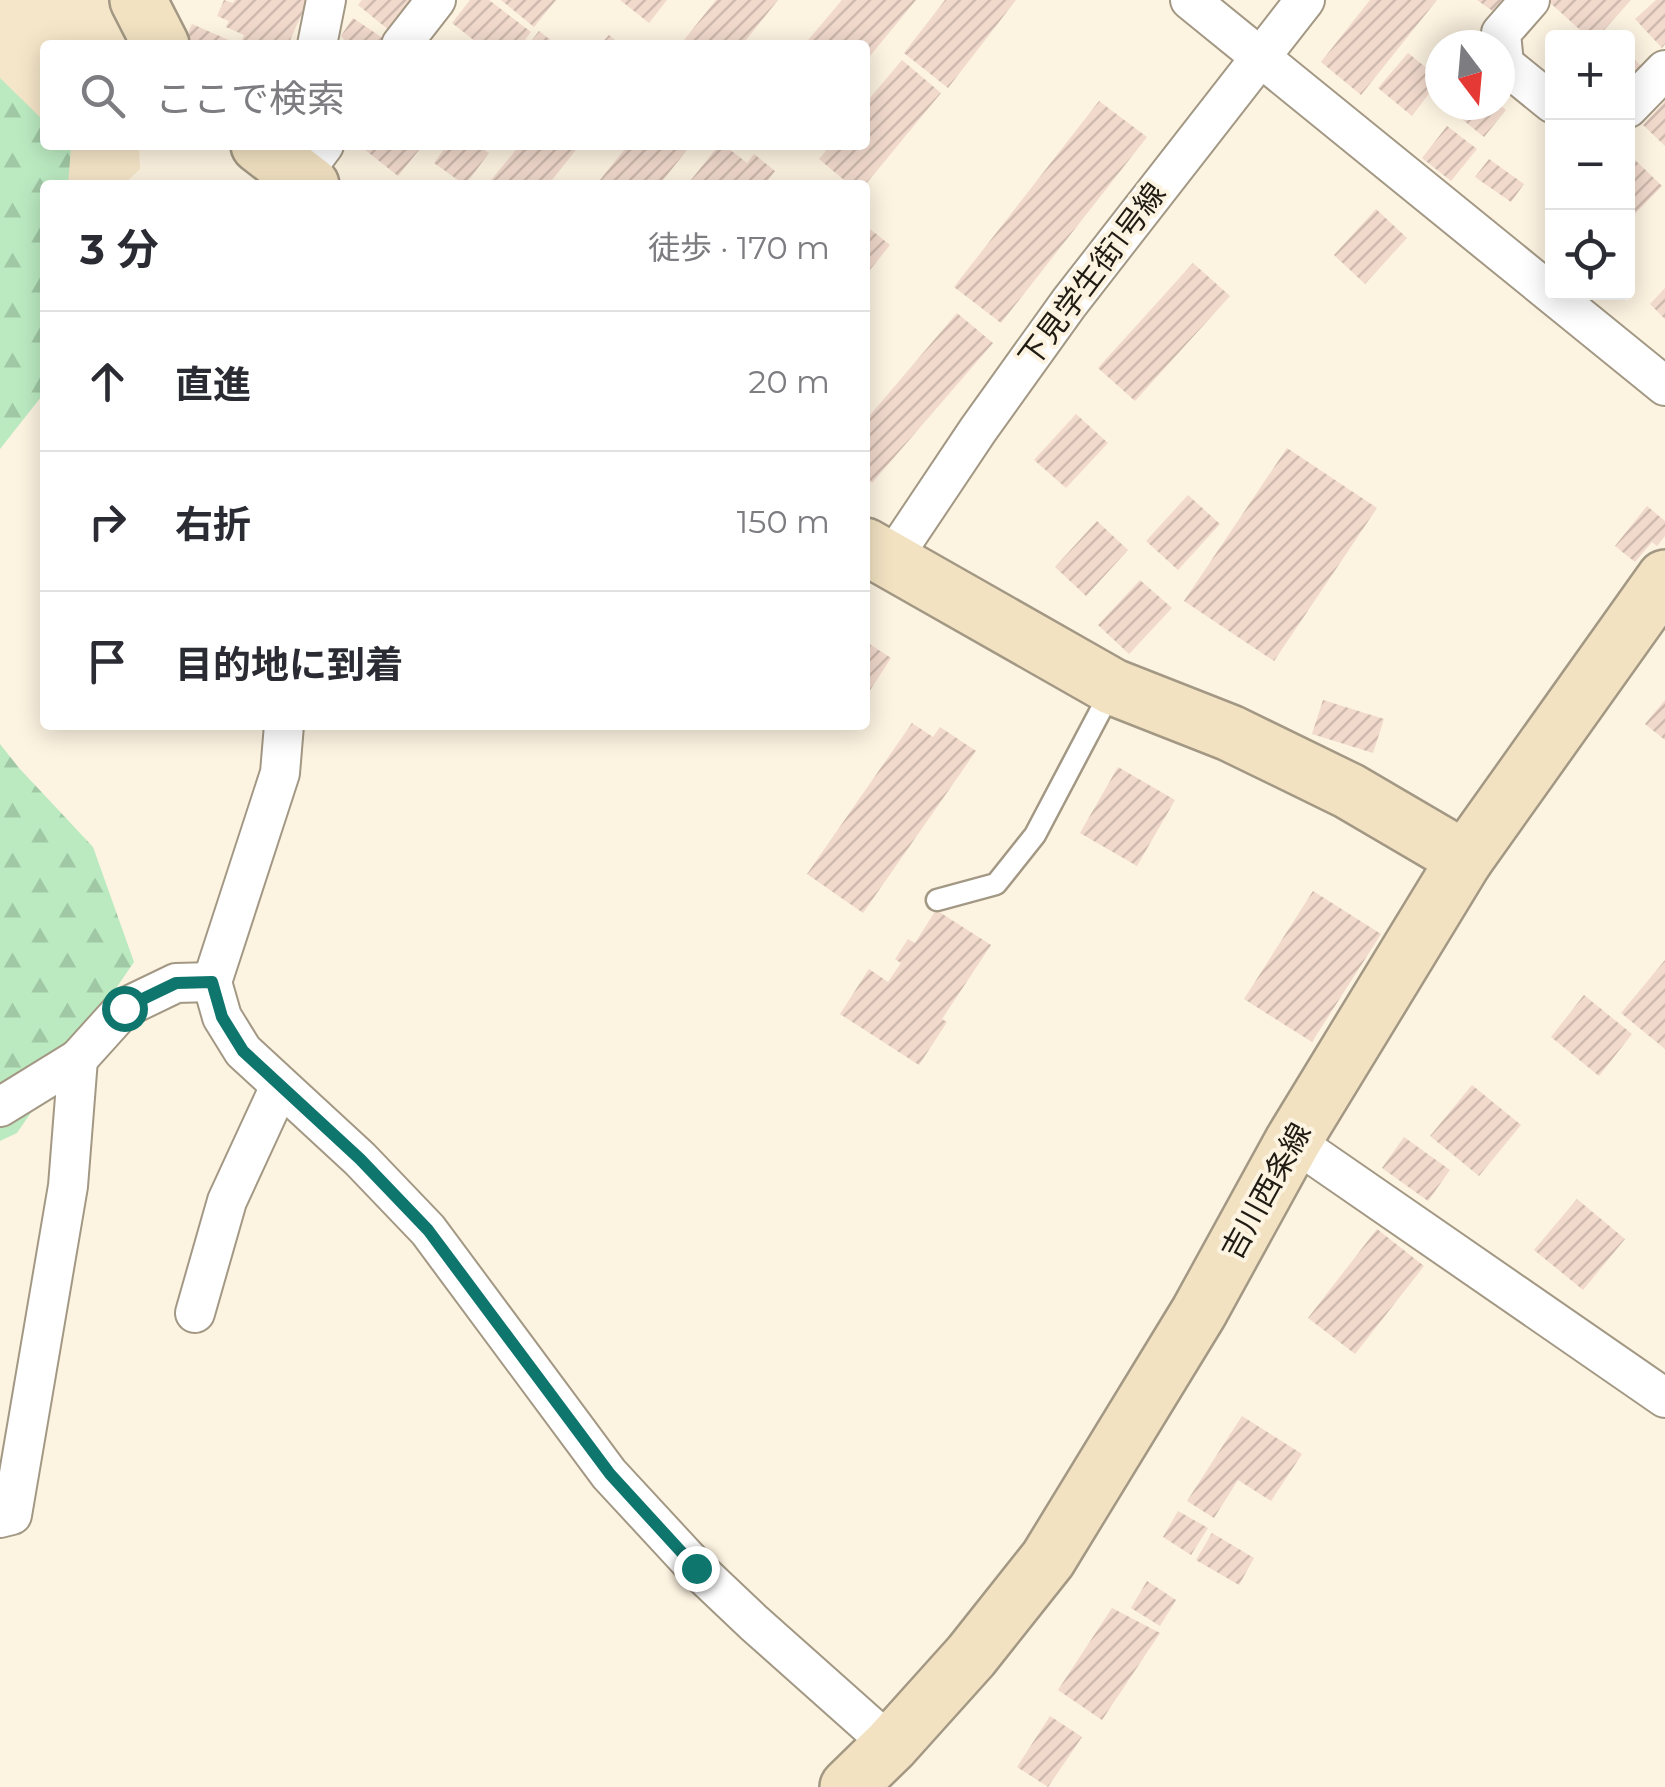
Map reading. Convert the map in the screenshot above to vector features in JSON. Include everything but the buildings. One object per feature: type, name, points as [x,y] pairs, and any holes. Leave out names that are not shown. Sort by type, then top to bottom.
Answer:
[{"type":"main road","points":[[138,0],[159,40]]},
{"type":"main road","points":[[878,553],[1113,687],[1230,733],[1349,790],[1465,859]]},
{"type":"main road","name":"吉川西条線","points":[[848,1787],[971,1656],[1048,1559],[1198,1312],[1292,1141],[1465,859],[1665,578]]},
{"type":"street","points":[[318,40],[326,0]]},
{"type":"street","points":[[405,40],[436,0]]},
{"type":"street","points":[[1190,0],[1665,386]]},
{"type":"street","name":"下見学生街1号線","points":[[878,553],[978,430],[1069,303],[1305,0]]},
{"type":"street","points":[[1530,0],[1502,32],[1504,64],[1545,97]]},
{"type":"street","points":[[1635,101],[1665,70]]},
{"type":"street","points":[[284,730],[280,773],[212,982],[222,1017],[243,1051],[360,1159],[428,1230],[610,1474],[696,1568],[891,1745]]},
{"type":"street","points":[[0,1106],[78,1058],[124,1008],[176,983],[212,982]]},
{"type":"street","points":[[0,1518],[12,1515],[68,1186],[78,1058]]},
{"type":"street","points":[[195,1313],[226,1201],[280,1086]]},
{"type":"street","points":[[1292,1141],[1665,1398]]},
{"type":"lane","points":[[937,900],[996,884],[1035,835],[1113,687]]},
{"type":"shaded area","points":[[0,0],[131,0],[134,40],[40,40],[40,150],[139,150],[140,169],[128,180],[40,180],[40,198],[0,303]]},
{"type":"green space","points":[[0,78],[40,117],[40,150],[71,150],[68,180],[40,180],[40,398],[0,449]]},
{"type":"green space","points":[[0,744],[93,847],[134,962],[17,1133],[0,1141]]},
{"type":"route","points":[[124,1008],[176,983],[212,982],[222,1017],[243,1051],[360,1159],[428,1230],[610,1474],[696,1568]]}]
